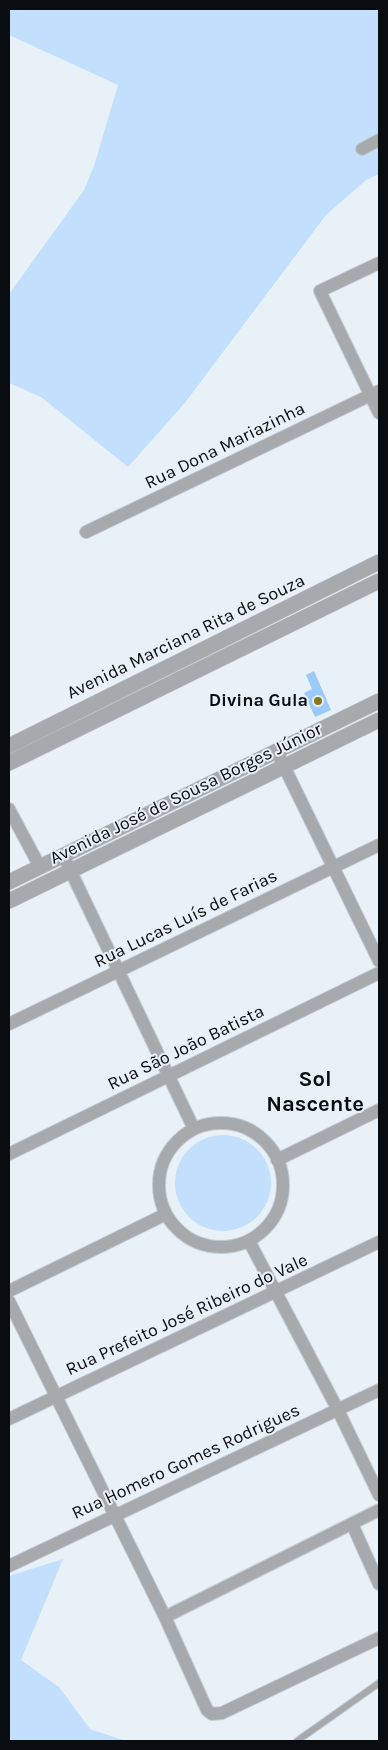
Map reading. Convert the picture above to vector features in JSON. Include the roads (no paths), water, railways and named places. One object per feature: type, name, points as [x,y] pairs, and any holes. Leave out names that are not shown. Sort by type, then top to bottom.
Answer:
[{"type":"street","points":[[362,149],[379,140]]},
{"type":"street","points":[[379,263],[320,291],[375,393],[379,413]]},
{"type":"street","name":"Rua Dona Mariazinha","points":[[86,532],[375,393]]},
{"type":"street","name":"Avenida Marciana Rita de Souza","points":[[9,746],[379,562]]},
{"type":"street","name":"Avenida Marciana Rita de Souza","points":[[9,763],[379,581]]},
{"type":"street","name":"Avenida José de Sousa Borges Júnior","points":[[9,882],[379,701]]},
{"type":"street","name":"Avenida José de Sousa Borges Júnior","points":[[9,901],[379,720]]},
{"type":"street","points":[[276,751],[379,961]]},
{"type":"street","points":[[9,808],[40,867]]},
{"type":"street","name":"Rua Lucas Luís de Farias","points":[[9,1024],[379,845]]},
{"type":"street","points":[[63,854],[194,1129]]},
{"type":"street","name":"Rua São João Batista","points":[[9,1154],[379,973]]},
{"type":"street","points":[[278,1160],[379,1110]]},
{"type":"street","points":[[212,1124],[232,1124],[242,1127],[251,1131],[266,1143],[278,1160],[282,1178],[282,1197],[276,1215],[264,1230],[249,1241],[231,1247],[211,1247],[193,1241],[178,1230],[166,1214],[160,1195],[160,1175],[166,1157],[178,1141],[194,1129],[212,1124]]},
{"type":"street","points":[[9,1291],[166,1214]]},
{"type":"street","points":[[249,1241],[338,1410],[379,1494]]},
{"type":"street","name":"Rua Prefeito José Ribeiro do Vale","points":[[9,1419],[379,1242]]},
{"type":"street","points":[[9,1301],[165,1617],[207,1710],[217,1715],[379,1638]]},
{"type":"street","name":"Rua Homero Gomes Rodrigues","points":[[9,1566],[379,1390]]},
{"type":"street","points":[[165,1617],[379,1510]]},
{"type":"street","points":[[352,1524],[379,1584]]},
{"type":"lane","points":[[297,1741],[379,1683]]},
{"type":"place","name":"Divina Gula","points":[[318,701]]},
{"type":"district","name":"Sol Nascente","points":[[315,1092]]}]
